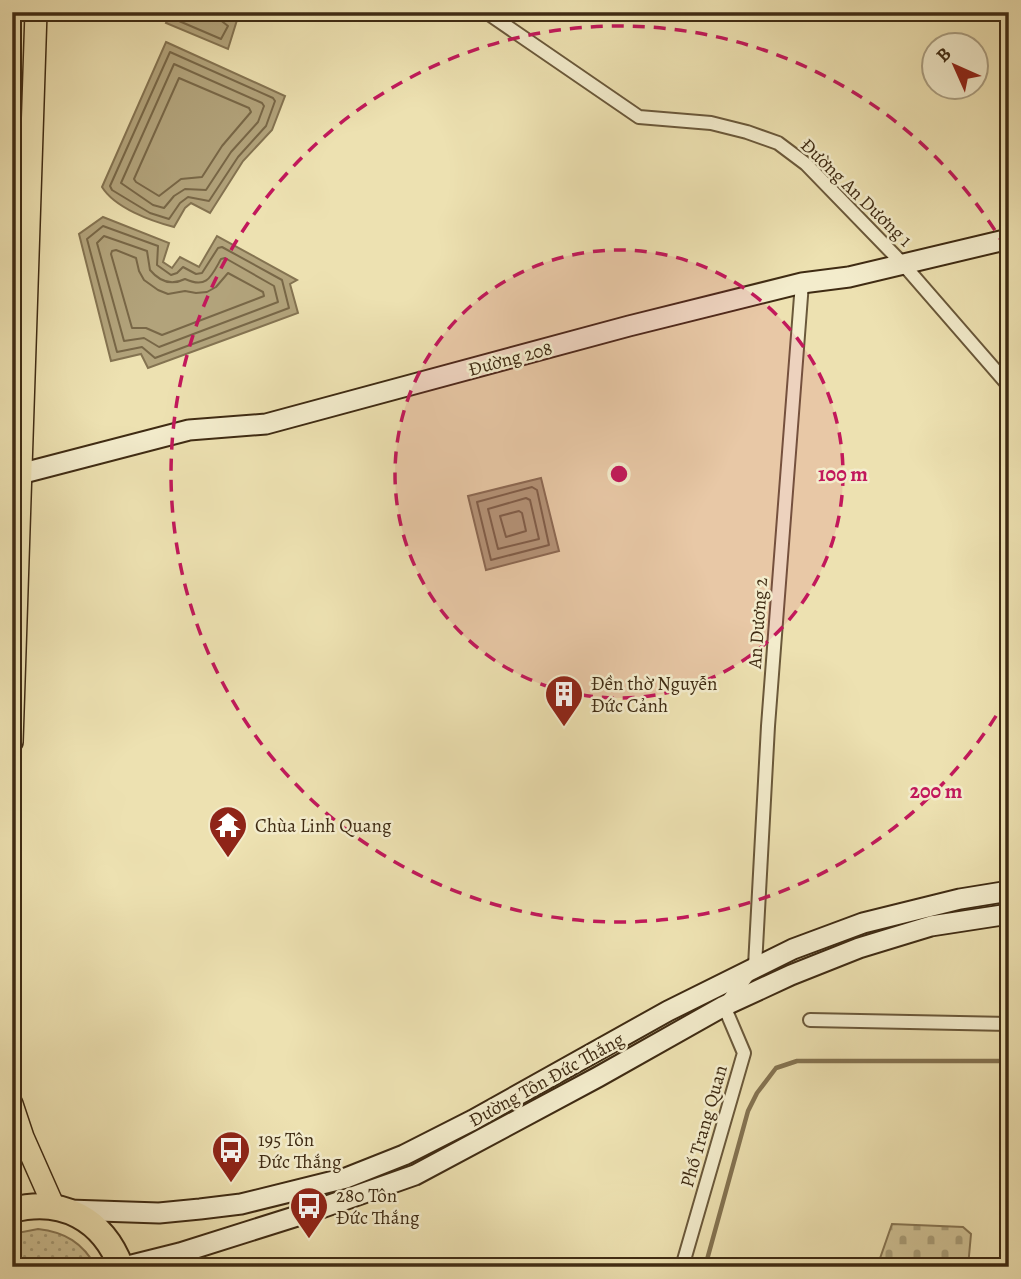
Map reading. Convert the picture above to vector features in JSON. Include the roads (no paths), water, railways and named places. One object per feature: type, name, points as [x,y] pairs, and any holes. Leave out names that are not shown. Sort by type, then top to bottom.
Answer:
[{"type":"highway","points":[[12,1210],[39,1206],[62,1208],[103,1234],[123,1267]]},
{"type":"main road","points":[[12,742],[17,475],[36,12]]},
{"type":"main road","name":"Đường 208","points":[[17,475],[188,430],[266,424],[629,326],[802,283],[849,277],[1009,239]]},
{"type":"main road","name":"Đường Tôn Đức Thắng","points":[[62,1208],[159,1213],[200,1209],[241,1203],[346,1178],[404,1155],[668,1011],[793,949],[863,923],[960,899],[1009,891]]},
{"type":"main road","name":"Đường Tôn Đức Thắng","points":[[123,1267],[180,1253],[415,1175],[724,1006],[791,975],[859,948],[931,926],[1009,914]]},
{"type":"main road","points":[[12,1104],[23,1137],[62,1208]]},
{"type":"street","name":"Đường An Dương 1","points":[[486,12],[639,117],[711,123],[778,143],[806,164],[903,264],[1009,386]]},
{"type":"street","name":"An Dương 2","points":[[755,966],[768,726],[802,283]]},
{"type":"street","points":[[724,1006],[755,966]]},
{"type":"street","name":"Phố Trang Quan","points":[[682,1267],[744,1053],[724,1006]]},
{"type":"street","points":[[810,1020],[1009,1024]]},
{"type":"water","points":[[171,12],[217,12],[237,20],[228,49],[166,23]]},
{"type":"water","points":[[166,42],[285,96],[272,130],[243,161],[210,213],[191,203],[174,227],[124,207],[102,187]]},
{"type":"water","points":[[103,217],[169,243],[163,262],[172,268],[180,257],[199,267],[217,236],[297,280],[290,284],[298,313],[148,368],[141,354],[111,361],[79,234]]},
{"type":"water","points":[[541,478],[559,551],[486,570],[468,496]]},
{"type":"waterway","points":[[705,1267],[748,1111],[757,1093],[776,1068],[797,1061],[1009,1061]]},
{"type":"place","name":"Đền thờ Nguyễn Đức Cảnh","points":[[564,728]]},
{"type":"place","name":"Chùa Linh Quang","points":[[228,859]]},
{"type":"place","name":"195 Tôn Đức Thắng","points":[[231,1184]]},
{"type":"place","name":"280 Tôn Đức Thắng","points":[[309,1240]]}]
